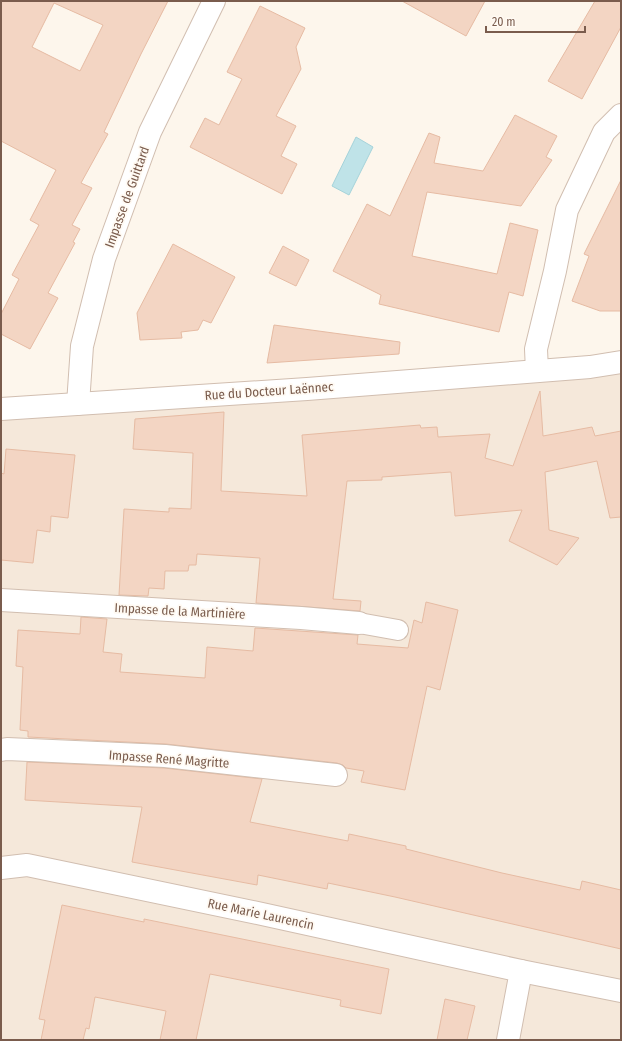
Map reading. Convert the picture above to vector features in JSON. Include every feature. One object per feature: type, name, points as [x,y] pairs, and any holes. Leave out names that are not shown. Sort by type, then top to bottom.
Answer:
[{"type":"street","name":"Impasse de Guittard","points":[[78,404],[82,346],[104,259],[150,132],[214,1]]},
{"type":"street","points":[[537,371],[536,349],[556,271],[567,210],[604,132],[621,115]]},
{"type":"street","name":"Rue du Docteur Laënnec","points":[[1,409],[307,389],[590,367],[621,362]]},
{"type":"street","name":"Impasse de la Martinière","points":[[1,600],[301,618],[359,623]]},
{"type":"street","name":"Impasse René Magritte","points":[[1,750],[7,749],[165,756],[336,775]]},
{"type":"street","name":"Rue Marie Laurencin","points":[[1,868],[27,865],[621,991]]},
{"type":"street","points":[[508,1040],[521,971]]},
{"type":"lane","points":[[359,623],[398,630]]},
{"type":"shaded area","points":[[621,367],[621,1040],[1,1040],[1,414]]},
{"type":"water","points":[[356,137],[373,147],[349,195],[332,186]]},
{"type":"building","points":[[1,1],[168,1],[104,132],[108,134],[81,183],[92,188],[72,225],[80,229],[73,242],[75,243],[48,293],[58,298],[30,349],[1,334],[1,314],[19,279],[12,275],[39,225],[30,220],[56,170],[1,141]],"holes":[[[54,3],[103,25],[80,71],[32,47]]]},
{"type":"building","points":[[402,1],[485,1],[466,36]]},
{"type":"building","points":[[595,1],[621,1],[621,27],[582,99],[548,81]]},
{"type":"building","points":[[260,6],[305,28],[296,47],[301,69],[276,116],[296,126],[281,156],[297,164],[282,194],[190,147],[205,118],[219,125],[242,79],[227,72]]},
{"type":"building","points":[[515,115],[557,136],[546,157],[552,160],[521,206],[427,192],[412,256],[497,274],[510,223],[538,230],[523,296],[509,292],[499,332],[379,304],[381,295],[333,271],[367,204],[390,216],[429,133],[440,137],[434,163],[483,171]]},
{"type":"building","points":[[621,180],[621,311],[600,311],[572,301],[589,256],[584,254]]},
{"type":"building","points":[[173,244],[235,277],[211,323],[203,320],[198,330],[181,332],[182,338],[140,340],[137,313]]},
{"type":"building","points":[[283,246],[309,260],[296,286],[269,273]]},
{"type":"building","points":[[274,325],[400,342],[399,354],[267,363]]},
{"type":"building","points":[[540,391],[543,436],[592,427],[595,436],[621,431],[621,517],[610,518],[597,461],[545,472],[549,530],[579,538],[557,565],[509,541],[522,510],[455,516],[451,472],[382,477],[382,480],[347,481],[333,599],[361,601],[360,611],[256,603],[260,558],[197,554],[196,565],[189,565],[188,571],[165,571],[164,589],[149,588],[148,596],[119,595],[124,509],[169,512],[169,508],[191,509],[193,453],[133,449],[135,419],[224,412],[221,491],[307,496],[302,435],[420,425],[421,428],[437,427],[438,437],[490,434],[485,458],[513,466]]},
{"type":"building","points":[[6,449],[75,455],[68,518],[51,516],[50,532],[37,530],[33,563],[1,560],[1,473],[4,474]]},
{"type":"building","points":[[426,602],[458,610],[440,690],[427,686],[405,790],[361,782],[364,771],[346,768],[337,763],[166,744],[28,737],[28,731],[20,730],[23,667],[16,666],[18,630],[80,634],[81,617],[107,619],[103,652],[122,654],[120,672],[205,678],[207,647],[253,651],[255,628],[358,635],[357,644],[408,648],[414,620],[422,623]]},
{"type":"building","points":[[27,762],[164,768],[262,779],[250,822],[348,841],[349,834],[406,846],[406,849],[502,873],[580,890],[582,881],[621,890],[621,949],[328,883],[327,889],[258,875],[257,885],[132,862],[142,807],[25,800]]},
{"type":"building","points":[[62,905],[144,922],[144,919],[389,969],[381,1014],[340,1006],[341,1000],[210,974],[196,1040],[160,1040],[166,1011],[95,997],[89,1029],[86,1028],[83,1040],[41,1040],[45,1020],[39,1019]]},
{"type":"building","points":[[445,999],[475,1006],[467,1040],[437,1040]]}]
